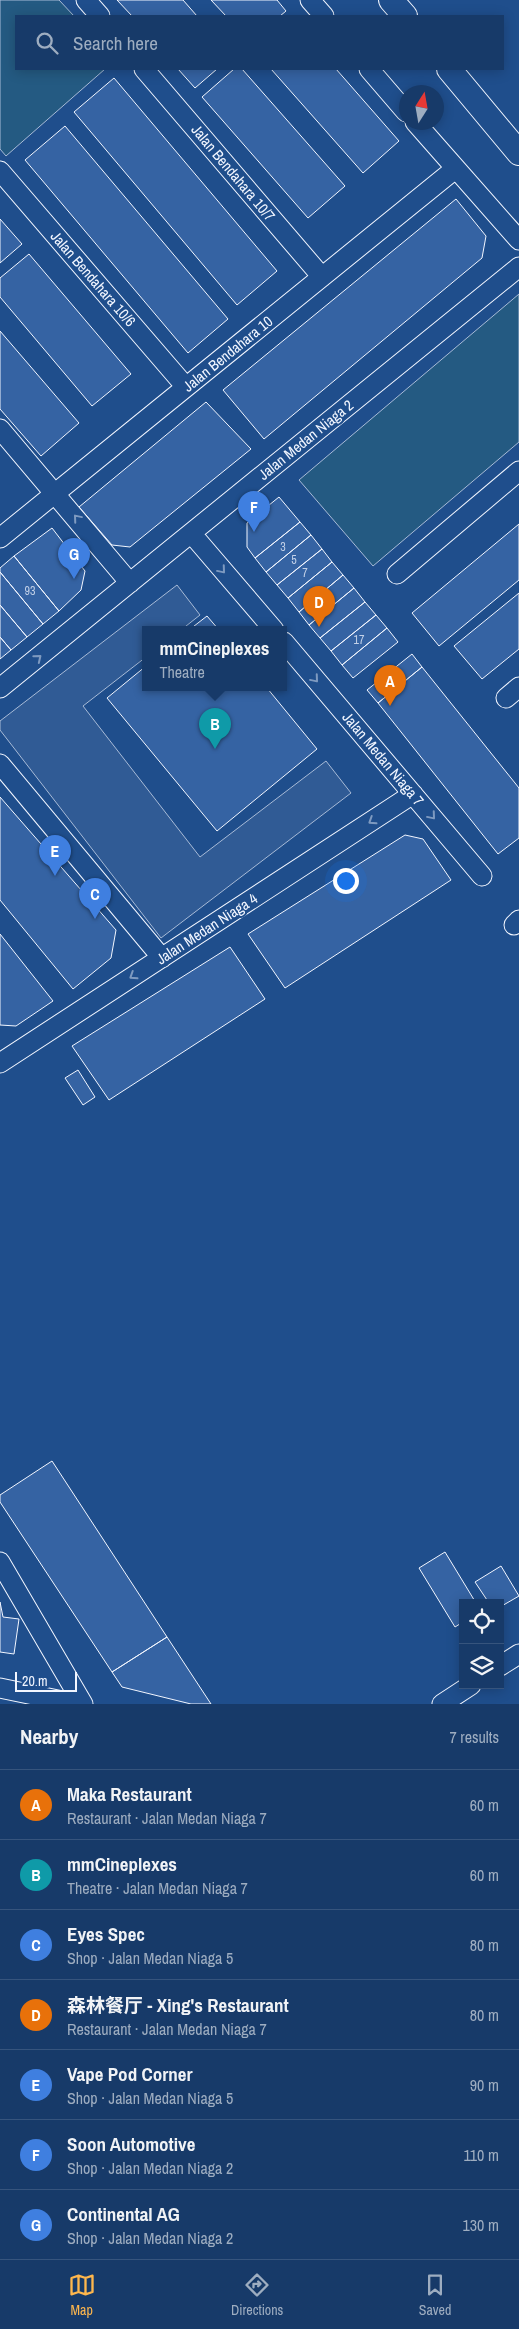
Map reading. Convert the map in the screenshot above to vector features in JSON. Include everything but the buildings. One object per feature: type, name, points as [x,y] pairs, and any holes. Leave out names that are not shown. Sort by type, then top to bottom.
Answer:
[{"type":"street","points":[[86,0],[99,15]]},
{"type":"street","points":[[310,0],[323,15]]},
{"type":"street","points":[[391,0],[404,15]]},
{"type":"street","name":"Jalan Bendahara 10/7","points":[[145,70],[322,277]]},
{"type":"street","points":[[370,70],[399,104]]},
{"type":"street","points":[[450,70],[519,152]]},
{"type":"street","points":[[422,130],[455,170],[519,240]]},
{"type":"street","name":"Jalan Bendahara 10","points":[[0,538],[455,170]]},
{"type":"street","name":"Jalan Bendahara 10/6","points":[[0,171],[186,387]]},
{"type":"street","name":"Jalan Medan Niaga 2","points":[[0,688],[519,267]]},
{"type":"street","points":[[0,429],[56,493],[130,583]]},
{"type":"street","points":[[397,574],[519,470]]},
{"type":"street","points":[[191,533],[271,626]]},
{"type":"street","name":"Jalan Medan Niaga 7","points":[[287,646],[482,876]]},
{"type":"street","points":[[0,764],[162,958]]},
{"type":"street","name":"Jalan Medan Niaga 4","points":[[0,1063],[413,794]]},
{"type":"street","points":[[0,1562],[83,1704]]},
{"type":"street","points":[[504,1663],[519,1654]]},
{"type":"street","points":[[0,1688],[77,1704]]},
{"type":"street","points":[[442,1704],[465,1689]]},
{"type":"shaded area","points":[[0,0],[59,0],[73,15],[15,15],[15,70],[104,70],[6,156],[0,149]]},
{"type":"shaded area","points":[[519,294],[519,442],[373,566],[299,480]]},
{"type":"shaded area","points":[[177,585],[200,615],[186,626],[142,626],[142,660],[83,706],[200,857],[326,761],[351,793],[161,938],[0,730],[0,721]]},
{"type":"place","name":"Soon Automotive","points":[[254,532]]},
{"type":"place","name":"Continental AG","points":[[74,579]]},
{"type":"place","name":"森林餐厅 - Xing's Restaurant","points":[[319,627]]},
{"type":"place","name":"Maka Restaurant","points":[[390,706]]},
{"type":"place","name":"mmCineplexes","points":[[215,749]]},
{"type":"place","name":"Vape Pod Corner","points":[[55,876]]},
{"type":"place","name":"Eyes Spec","points":[[95,919]]}]
